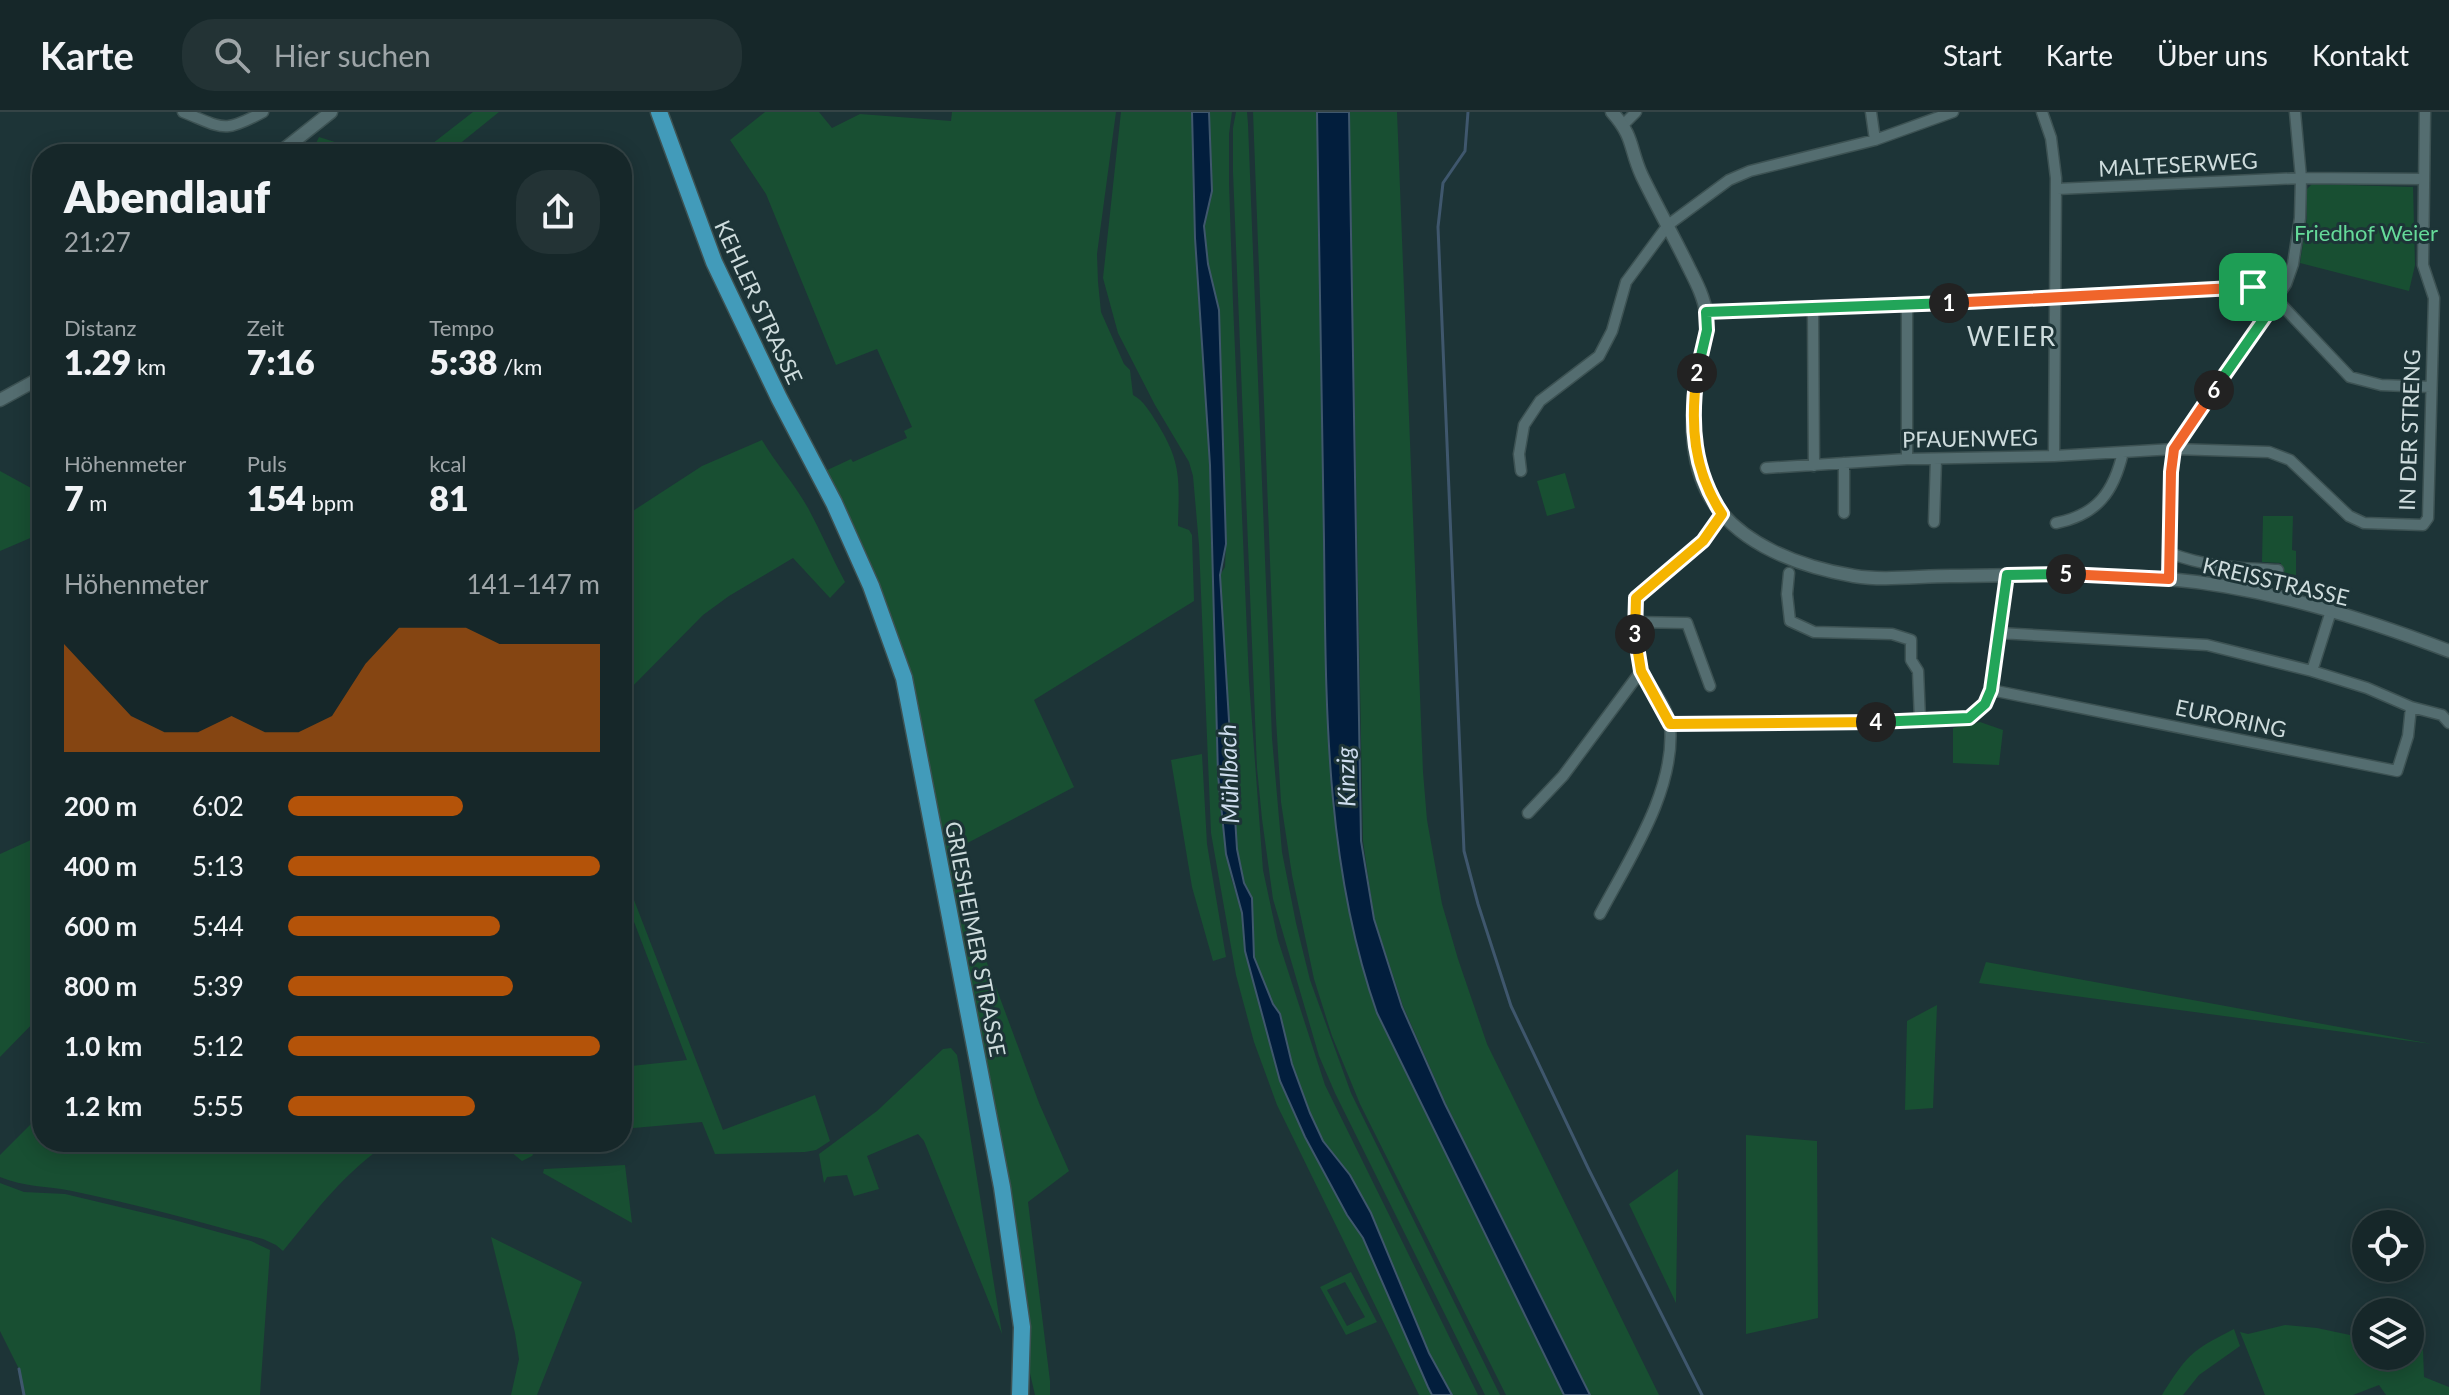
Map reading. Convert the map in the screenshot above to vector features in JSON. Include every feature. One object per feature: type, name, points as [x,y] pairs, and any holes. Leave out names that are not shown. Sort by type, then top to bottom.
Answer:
[{"type":"main road","name":"KEHLER STRASSE","points":[[659,112],[714,262],[779,398],[834,503]]},
{"type":"main road","name":"GRIESHEIMER STRASSE","points":[[834,503],[871,586],[904,678],[1002,1187],[1022,1327],[1020,1395]]},
{"type":"street","points":[[183,112],[225,128],[263,112]]},
{"type":"street","points":[[291,144],[331,112]]},
{"type":"street","points":[[1600,914],[1650,822],[1666,775],[1670,724],[1641,671],[1635,622],[1636,598],[1703,541],[1722,514],[1704,483],[1693,439],[1693,404],[1707,330],[1706,312],[1700,291],[1641,173],[1629,134],[1612,112]]},
{"type":"street","points":[[1623,125],[1636,112]]},
{"type":"street","points":[[1871,112],[1875,140]]},
{"type":"street","points":[[1521,471],[1519,454],[1524,425],[1540,401],[1599,356],[1612,331],[1626,282],[1668,225],[1729,180],[1750,171],[1875,140],[1953,112]]},
{"type":"street","points":[[2042,112],[2051,138],[2057,189],[2054,456]]},
{"type":"street","points":[[2169,579],[2174,449],[2277,300],[2293,264],[2300,218],[2301,178],[2295,112]]},
{"type":"street","name":"IN DER STRENG","points":[[2174,449],[2269,452],[2290,460],[2349,516],[2364,523],[2423,525],[2428,518],[2434,298],[2423,265],[2425,112]]},
{"type":"street","name":"MALTESERWEG","points":[[2057,189],[2301,178],[2424,179]]},
{"type":"street","points":[[1706,312],[2253,287],[2277,300],[2350,377],[2381,385],[2431,387]]},
{"type":"street","points":[[1907,305],[1907,459]]},
{"type":"street","points":[[1813,309],[1814,466]]},
{"type":"street","points":[[0,400],[32,382]]},
{"type":"street","name":"PFAUENWEG","points":[[1766,468],[1907,459],[2054,456],[2174,449]]},
{"type":"street","points":[[2056,523],[2078,519],[2101,501],[2117,477],[2123,452]]},
{"type":"street","points":[[1934,522],[1936,459]]},
{"type":"street","points":[[1844,463],[1844,513]]},
{"type":"street","name":"KREISSTRASSE","points":[[1722,514],[1745,534],[1796,562],[1857,577],[2078,574],[2219,585],[2331,611],[2449,651]]},
{"type":"street","points":[[2170,553],[2193,562],[2231,568],[2278,570]]},
{"type":"street","points":[[1789,573],[1787,594],[1790,621],[1814,632],[1892,634],[1911,640],[1911,660],[1918,671],[1920,720]]},
{"type":"street","points":[[1670,724],[1969,718],[1985,704],[1991,690],[2007,575]]},
{"type":"street","points":[[2312,671],[2331,611]]},
{"type":"street","points":[[1635,622],[1687,623],[1710,686]]},
{"type":"street","points":[[1999,633],[2207,645],[2367,688],[2411,707],[2442,715],[2449,723]]},
{"type":"street","points":[[1528,813],[1563,776],[1641,671]]},
{"type":"street","name":"EURORING","points":[[1991,690],[2397,771],[2408,736],[2411,707]]},
{"type":"green space","points":[[473,112],[499,112],[459,144],[432,144]]},
{"type":"green space","points":[[765,112],[819,112],[832,128],[860,114],[951,121],[952,112],[1116,112],[1097,254],[1101,312],[1124,364],[1130,370],[1133,395],[1152,415],[1175,461],[1178,526],[1189,530],[1192,535],[1194,601],[1034,700],[1074,787],[956,849],[987,963],[1039,1103],[1069,1171],[1028,1202],[1050,1395],[1035,1395],[1029,1369],[1029,1334],[925,753],[823,472],[907,438],[904,431],[912,427],[877,349],[836,365],[766,194],[730,140]]},
{"type":"green space","points":[[1121,112],[1192,112],[1195,238],[1210,465],[1216,668],[1231,878],[1242,913],[1245,951],[1305,1137],[1347,1215],[1363,1238],[1432,1395],[1419,1395],[1277,1105],[1254,1042],[1236,975],[1211,833],[1199,545],[1193,476],[1189,462],[1118,333],[1103,278]]},
{"type":"green space","points":[[1209,112],[1232,112],[1229,183],[1233,303],[1249,681],[1263,870],[1278,940],[1325,1085],[1478,1395],[1452,1395],[1429,1353],[1371,1213],[1350,1175],[1323,1141],[1310,1113],[1292,1064],[1280,1014],[1254,957],[1252,898],[1244,883],[1237,849],[1220,575],[1225,567],[1226,544],[1219,310],[1208,264],[1204,226],[1212,191]]},
{"type":"green space","points":[[1236,112],[1247,112],[1248,124],[1272,738],[1282,852],[1296,923],[1310,980],[1351,1093],[1500,1395],[1485,1395],[1335,1093],[1319,1056],[1273,899],[1257,768],[1233,172]]},
{"type":"green space","points":[[1253,112],[1317,112],[1326,661],[1331,780],[1337,840],[1360,956],[1377,1013],[1564,1395],[1506,1395],[1360,1104],[1332,1036],[1314,979],[1292,875],[1281,802]]},
{"type":"green space","points":[[1349,112],[1397,112],[1423,772],[1427,820],[1442,904],[1487,1044],[1659,1395],[1590,1395],[1446,1104],[1403,1006],[1374,918],[1363,841]]},
{"type":"green space","points":[[319,137],[341,144],[316,144]]},
{"type":"green space","name":"Friedhof Weier","points":[[2312,184],[2413,187],[2415,265],[2409,291],[2300,263],[2307,217],[2306,190]]},
{"type":"green space","points":[[762,440],[808,508],[845,582],[830,598],[793,558],[703,615],[632,687],[632,512],[702,466]]},
{"type":"green space","points":[[0,471],[32,489],[32,537],[0,551]]},
{"type":"green space","points":[[1565,473],[1575,508],[1547,516],[1537,481]]},
{"type":"green space","points":[[2263,516],[2293,516],[2292,550],[2296,551],[2296,575],[2281,574],[2281,563],[2262,562]]},
{"type":"green space","points":[[1980,722],[2003,730],[1999,765],[1953,763],[1953,728]]},
{"type":"green space","points":[[1202,754],[1207,844],[1226,957],[1213,961],[1192,887],[1171,760]]},
{"type":"green space","points":[[32,840],[32,1024],[0,1057],[0,854]]},
{"type":"green space","points":[[632,895],[723,1130],[815,1095],[830,1141],[816,1150],[805,1152],[715,1154],[702,1122],[632,1128],[632,1066],[687,1060],[632,917]]},
{"type":"green space","points":[[1986,962],[2432,1044],[1979,983]]},
{"type":"green space","points":[[1937,1005],[1933,1108],[1905,1110],[1907,1021]]},
{"type":"green space","points":[[951,1048],[957,1055],[959,1066],[1002,1334],[924,1141],[918,1134],[867,1156],[879,1189],[854,1196],[847,1175],[827,1177],[824,1183],[819,1154],[877,1111],[943,1049]]},
{"type":"green space","points":[[32,1123],[32,1152],[375,1152],[346,1178],[283,1251],[263,1239],[168,1214],[0,1177],[0,1155]]},
{"type":"green space","points":[[1746,1135],[1817,1141],[1818,1318],[1746,1334]]},
{"type":"green space","points":[[511,1152],[534,1152],[532,1156],[522,1161]]},
{"type":"green space","points":[[625,1165],[632,1223],[543,1173],[544,1169]]},
{"type":"green space","points":[[1678,1169],[1676,1303],[1629,1204]]},
{"type":"green space","points":[[0,1183],[24,1192],[65,1194],[174,1220],[251,1241],[270,1250],[260,1395],[24,1395],[19,1369],[0,1331]]},
{"type":"green space","points":[[491,1237],[582,1282],[537,1395],[511,1395],[519,1359]]},
{"type":"green space","points":[[1351,1272],[1377,1322],[1346,1335],[1320,1287]],"holes":[[[1345,1282],[1365,1317],[1347,1326],[1327,1290]]]},
{"type":"green space","points":[[2285,1325],[2352,1335],[2352,1370],[2424,1370],[2424,1377],[2449,1387],[2449,1395],[2386,1395],[2379,1385],[2353,1395],[2265,1395],[2240,1332],[2248,1334]]},
{"type":"green space","points":[[2234,1329],[2240,1346],[2199,1375],[2183,1395],[2162,1395],[2192,1355]]},
{"type":"water","name":"Mühlbach","points":[[1192,112],[1209,112],[1212,191],[1204,226],[1208,264],[1219,310],[1226,544],[1220,575],[1237,849],[1244,883],[1252,898],[1254,957],[1280,1014],[1292,1064],[1310,1113],[1323,1141],[1350,1175],[1371,1213],[1429,1353],[1452,1395],[1432,1395],[1363,1238],[1347,1215],[1305,1137],[1280,1081],[1245,951],[1242,913],[1226,854],[1218,775],[1210,465],[1195,238]]},
{"type":"water","name":"Kinzig","points":[[1317,112],[1349,112],[1361,841],[1374,919],[1402,1007],[1445,1104],[1590,1395],[1564,1395],[1377,1013],[1347,898],[1337,840],[1328,721]]},
{"type":"waterway","points":[[1468,112],[1465,151],[1443,183],[1438,227],[1464,851],[1511,1006],[1702,1395]]},
{"type":"waterway","points":[[19,1369],[24,1395]]},
{"type":"district","name":"WEIER","points":[[2012,336]]},
{"type":"route","points":[[2253,287],[2277,300],[2174,449],[2169,579],[2078,574],[2007,575],[1991,690],[1985,704],[1969,718],[1852,723],[1670,724],[1641,671],[1635,632],[1636,598],[1703,541],[1722,514],[1704,483],[1693,439],[1693,404],[1707,330],[1706,312],[2253,287]]}]
